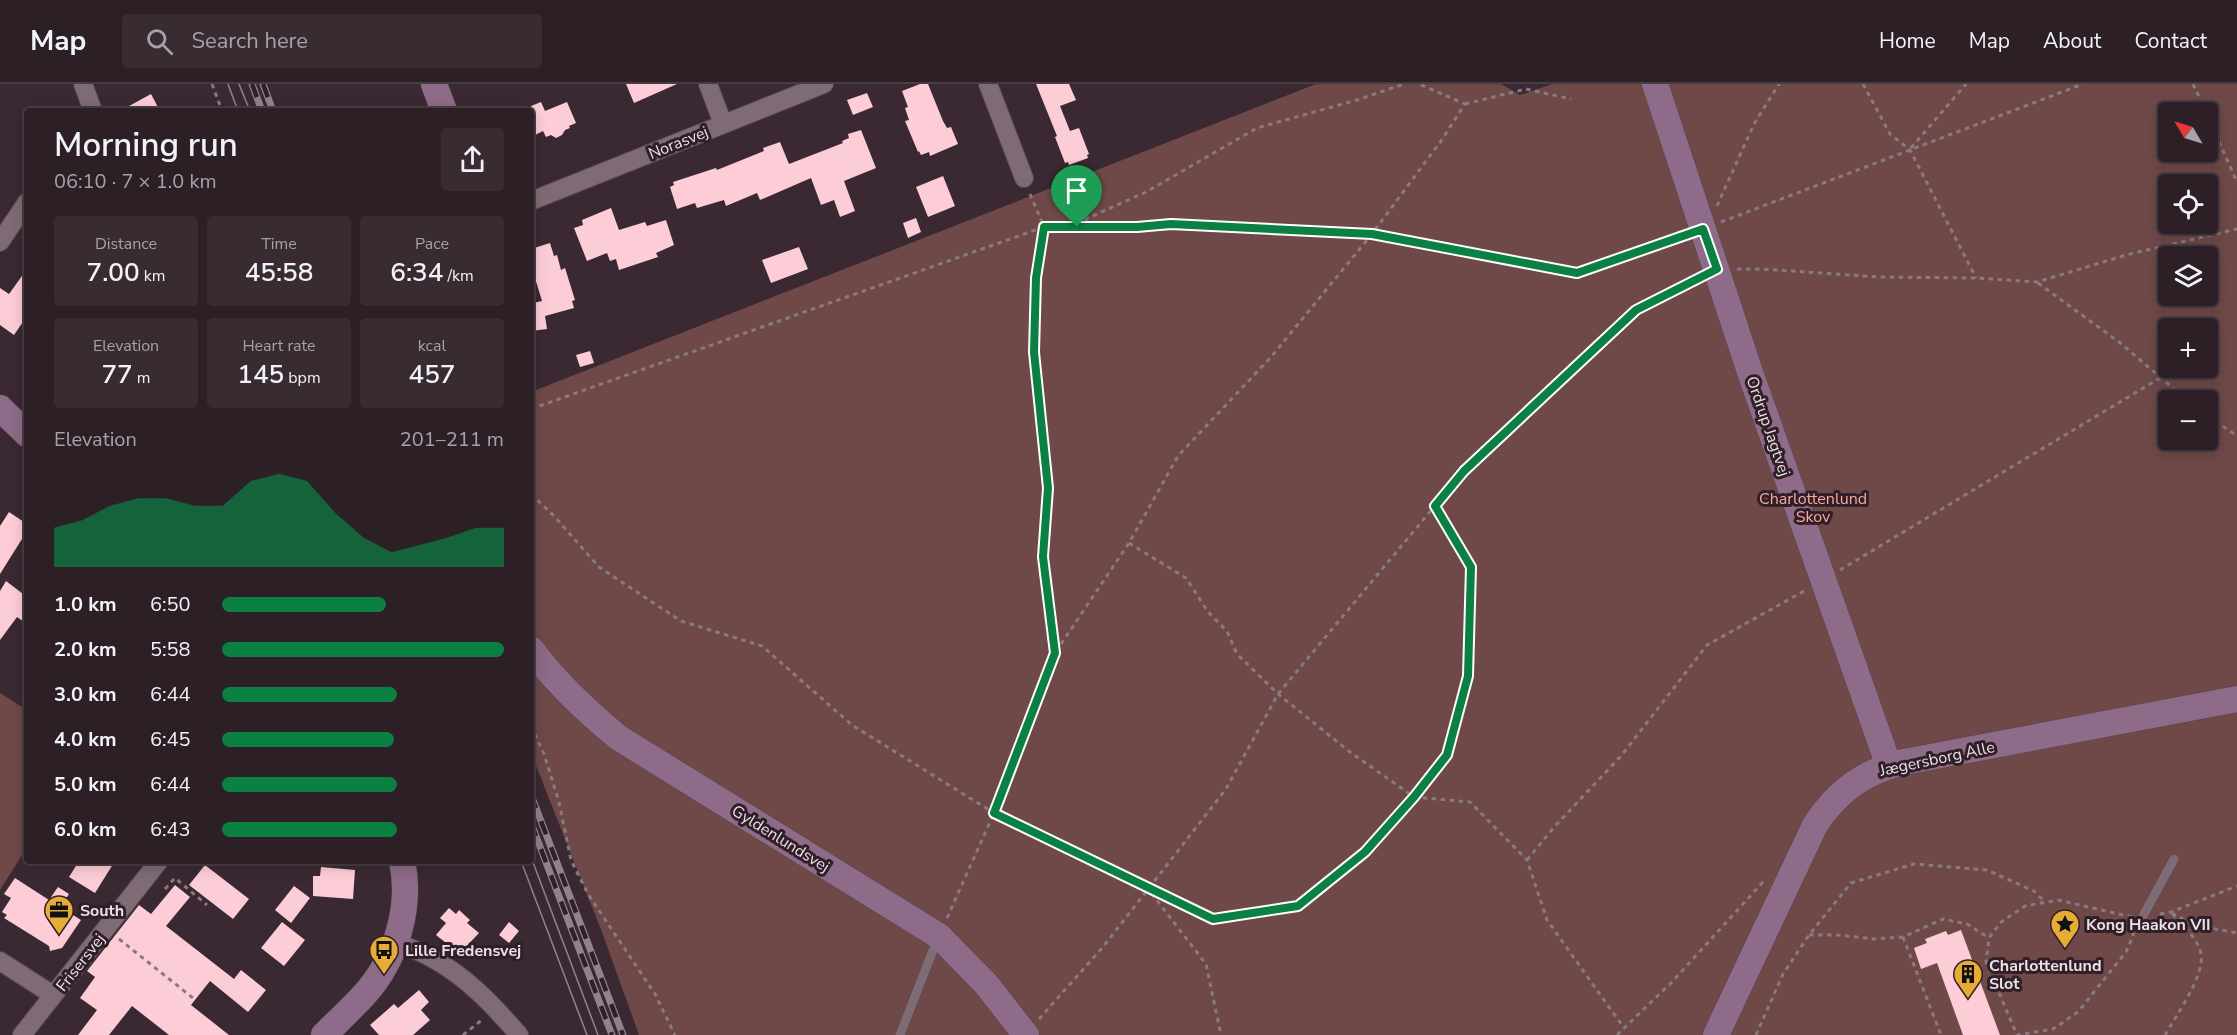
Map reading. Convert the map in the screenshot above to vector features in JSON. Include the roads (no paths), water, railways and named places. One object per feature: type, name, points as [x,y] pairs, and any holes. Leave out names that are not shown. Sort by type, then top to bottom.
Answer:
[{"type":"street","points":[[83,84],[92,108]]},
{"type":"street","points":[[434,84],[443,108]]},
{"type":"street","points":[[708,84],[723,124]]},
{"type":"street","name":"Norasvej","points":[[534,200],[824,84]]},
{"type":"street","points":[[988,84],[1024,178]]},
{"type":"street","name":"Ordrup Jagtvej","points":[[1655,84],[1751,375],[1889,765]]},
{"type":"street","points":[[0,242],[24,206]]},
{"type":"street","points":[[0,408],[24,431]]},
{"type":"street","name":"Gyldenlundsvej","points":[[534,653],[579,704],[619,738],[939,936],[986,984],[1026,1035]]},
{"type":"street","name":"Jægersborg Alle","points":[[1716,1035],[1811,832],[1824,811],[1846,788],[1860,778],[1889,765],[2237,699]]},
{"type":"street","name":"Frisersvej","points":[[22,1035],[157,864]]},
{"type":"street","points":[[324,1035],[365,995],[383,970],[395,942],[404,910],[405,874],[403,864]]},
{"type":"street","points":[[395,942],[430,957],[465,980],[496,1009],[519,1035]]},
{"type":"street","points":[[0,961],[53,995]]},
{"type":"lane","points":[[2143,916],[2174,860]]},
{"type":"lane","points":[[900,1035],[939,936]]},
{"type":"tram line","points":[[228,84],[237,108]]},
{"type":"tram line","points":[[239,84],[249,108]]},
{"type":"tram line","points":[[522,864],[587,1035]]},
{"type":"tram line","points":[[534,864],[598,1035]]},
{"type":"railway","points":[[252,84],[261,108]]},
{"type":"railway","points":[[263,84],[272,108]]},
{"type":"railway","points":[[534,803],[623,1035]]},
{"type":"railway","points":[[534,831],[612,1035]]},
{"type":"place","name":"South","points":[[59,936]]},
{"type":"place","name":"Kong Haakon VII","points":[[2065,950]]},
{"type":"place","name":"Lille Fredensvej","points":[[384,976]]},
{"type":"place","name":"Charlottenlund Slot","points":[[1968,1000]]},
{"type":"park label","name":"Charlottenlund Skov","points":[[1813,507]]}]
